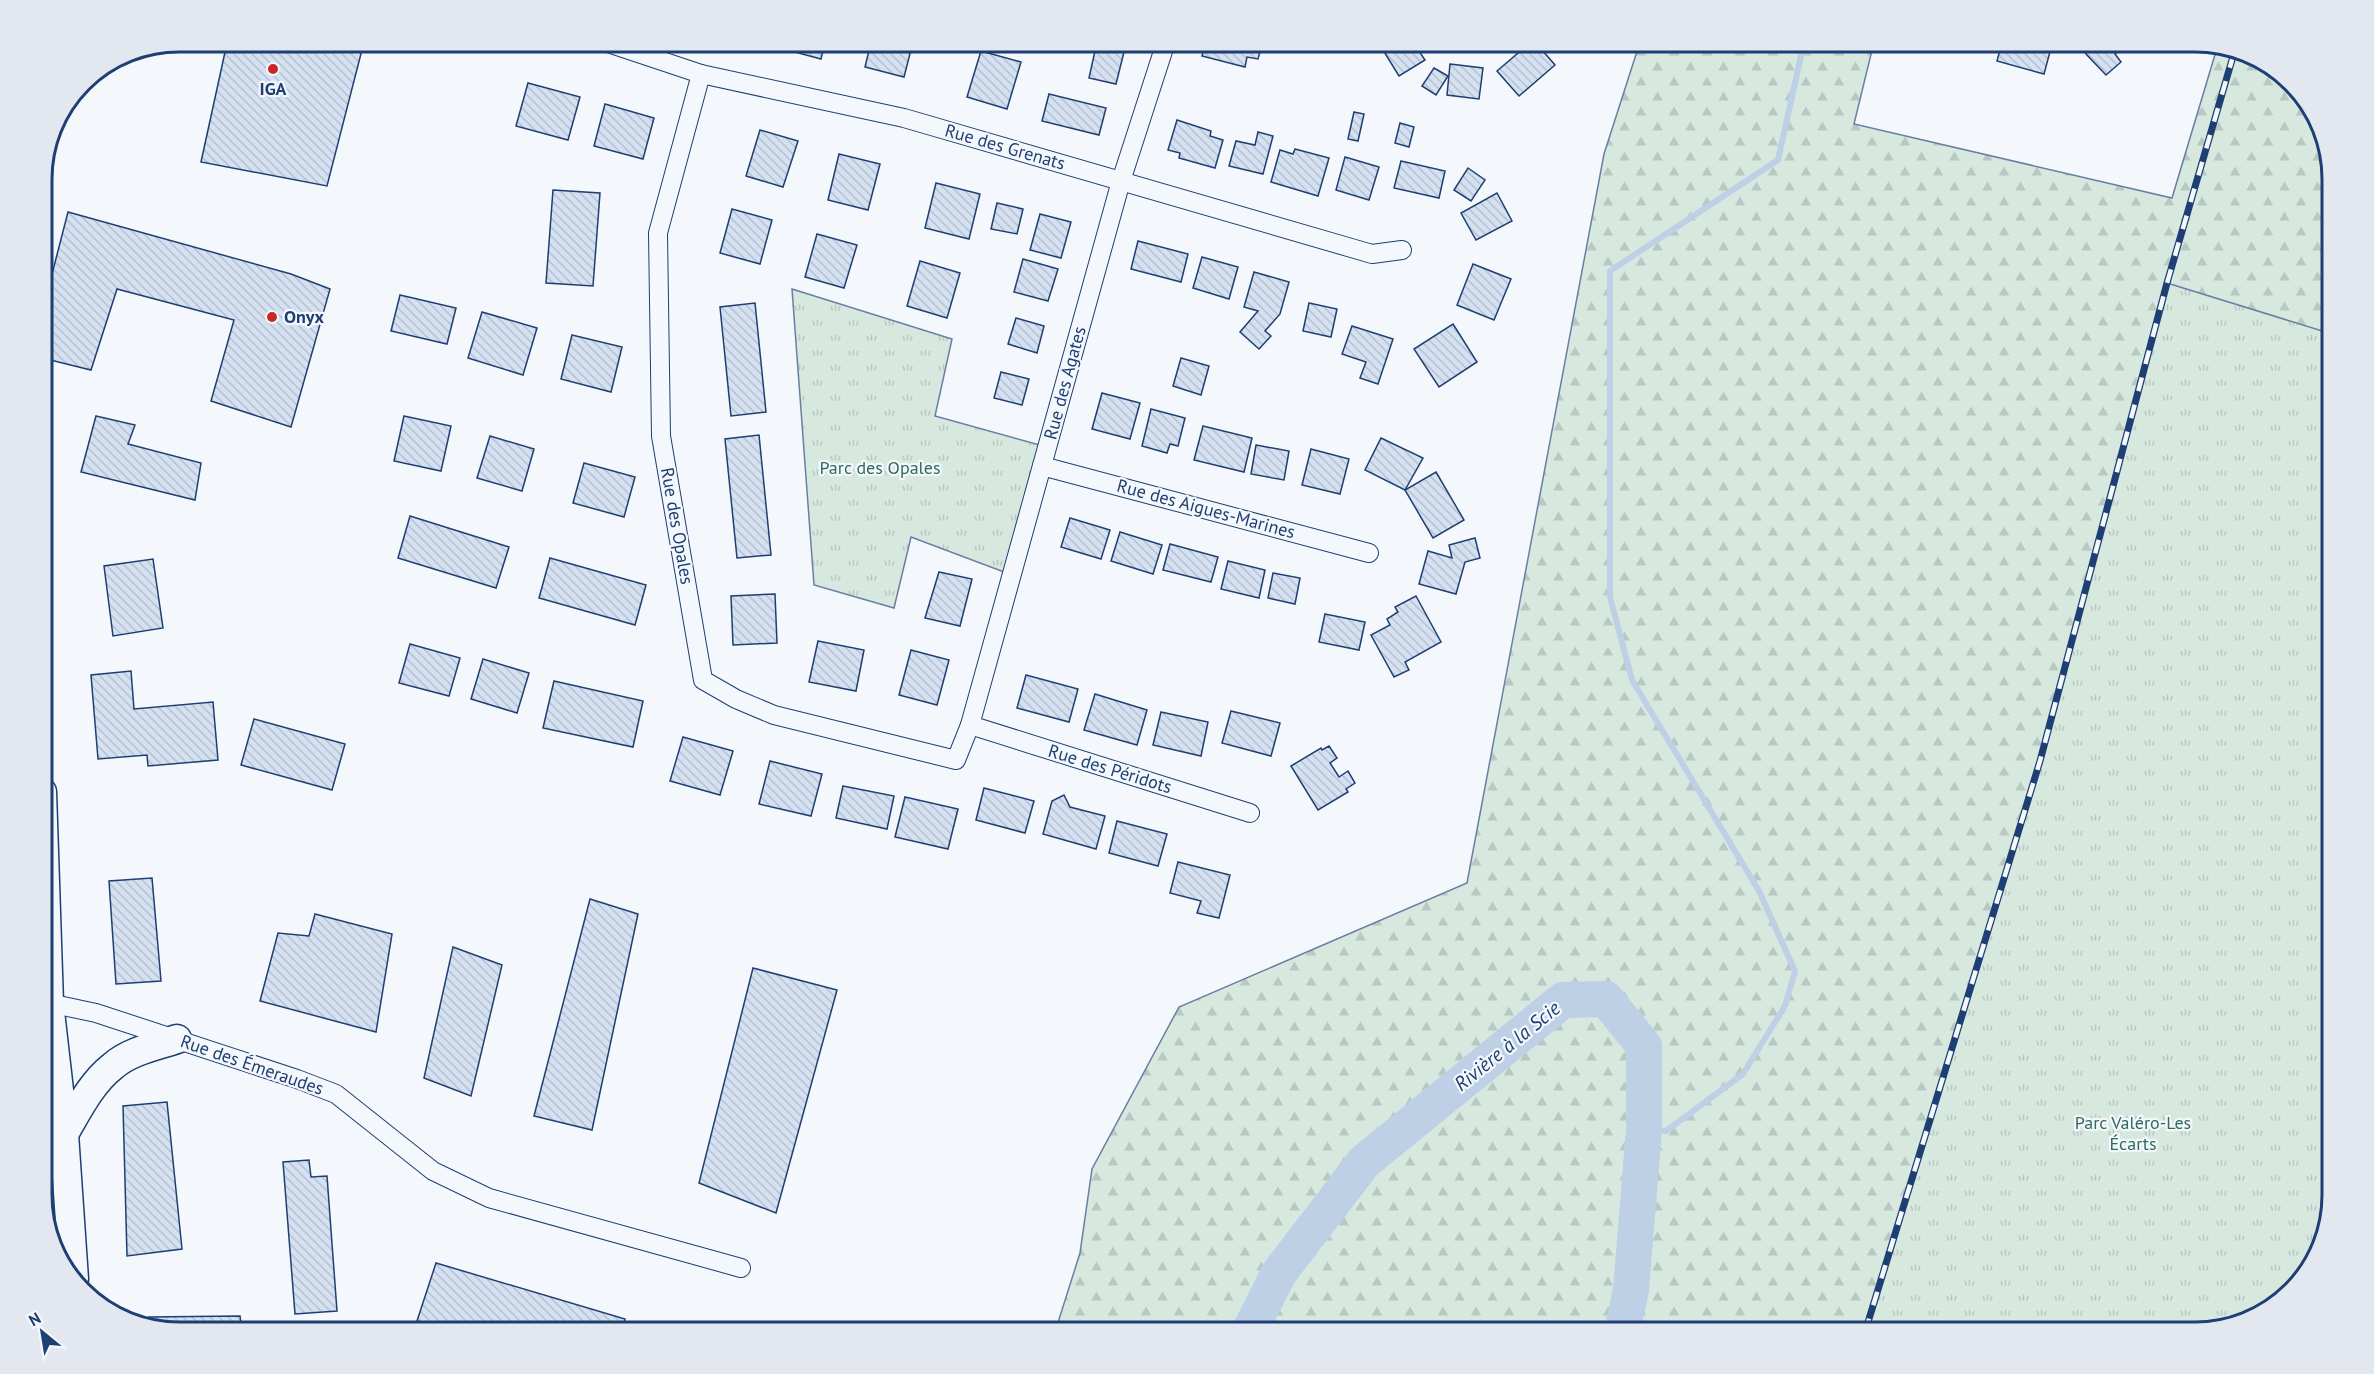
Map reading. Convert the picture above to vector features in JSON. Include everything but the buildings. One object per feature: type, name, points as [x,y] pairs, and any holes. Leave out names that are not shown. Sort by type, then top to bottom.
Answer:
[{"type":"main road","points":[[64,1134],[93,1087],[114,1065],[145,1049],[177,1039]]},
{"type":"main road","points":[[53,1045],[64,1134],[73,1263]]},
{"type":"street","name":"Rue des Grenats","points":[[635,52],[701,74],[904,118],[1372,254],[1402,250]]},
{"type":"street","name":"Rue des Agates","points":[[970,725],[1121,181],[1163,52]]},
{"type":"street","name":"Rue des Opales","points":[[701,74],[658,233],[661,436],[703,680],[736,699],[774,715],[956,760],[970,725]]},
{"type":"street","name":"Rue des Aigues-Marines","points":[[1042,466],[1369,553]]},
{"type":"street","name":"Rue des Péridots","points":[[970,725],[1250,813]]},
{"type":"street","name":"Rue des Émeraudes","points":[[53,991],[96,1012],[336,1094],[433,1171],[489,1198],[741,1268]]},
{"type":"green space","points":[[1637,52],[1872,52],[1854,124],[2172,198],[2215,55],[2243,62],[2272,79],[2290,96],[2308,123],[2315,139],[2321,171],[2322,1195],[2317,1227],[2304,1258],[2284,1284],[2258,1304],[2227,1317],[2195,1322],[1058,1322],[1080,1253],[1092,1169],[1179,1007],[1467,883],[1604,154]]},
{"type":"green space","name":"Parc Valéro-Les Écarts","points":[[2167,283],[2321,331],[2322,1195],[2312,1243],[2295,1272],[2272,1295],[2243,1312],[2195,1322],[1868,1322],[2040,761]]},
{"type":"green space","name":"Parc des Opales","points":[[792,289],[952,339],[935,416],[1047,447],[1012,575],[911,537],[894,608],[814,585]]},
{"type":"waterway","points":[[1644,1129],[1666,1131],[1743,1074],[1785,1006],[1795,971],[1759,891],[1632,680],[1610,597],[1610,271],[1778,160],[1802,52]]},
{"type":"waterway","name":"Rivière à la Scie","points":[[1254,1322],[1279,1273],[1364,1162],[1563,1000],[1606,999],[1644,1046],[1644,1129],[1631,1290],[1624,1322]]},
{"type":"railway","points":[[1868,1322],[2040,761],[2167,283],[2232,59]]},
{"type":"place","name":"IGA","points":[[273,69]]},
{"type":"place","name":"Onyx","points":[[272,317]]}]
